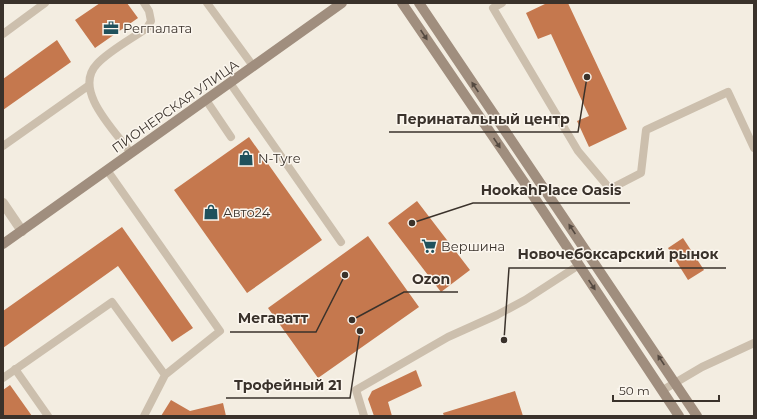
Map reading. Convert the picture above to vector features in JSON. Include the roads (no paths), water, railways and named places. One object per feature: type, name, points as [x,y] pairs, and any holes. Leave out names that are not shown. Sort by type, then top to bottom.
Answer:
[{"type":"main road","name":"ПИОНЕРСКАЯ УЛИЦА","points":[[3,244],[342,3]]},
{"type":"main road","points":[[402,3],[679,416]]},
{"type":"main road","points":[[419,3],[676,382],[697,416]]},
{"type":"main road","points":[[579,265],[591,256]]},
{"type":"street","points":[[3,203],[22,231]]},
{"type":"lane","points":[[3,34],[45,3]]},
{"type":"lane","points":[[131,153],[92,99],[88,86],[91,72],[97,63],[147,28],[151,21],[149,11],[144,3]]},
{"type":"lane","points":[[206,3],[253,66]]},
{"type":"lane","points":[[502,3],[493,8],[497,15],[578,151],[610,189],[641,173],[646,130],[728,92],[754,148]]},
{"type":"lane","points":[[230,83],[341,242]]},
{"type":"lane","points":[[3,146],[88,86]]},
{"type":"lane","points":[[206,100],[231,137]]},
{"type":"lane","points":[[107,170],[220,331],[165,375],[144,416]]},
{"type":"lane","points":[[364,416],[356,390],[448,337],[525,300],[579,265]]},
{"type":"lane","points":[[3,378],[112,302],[165,375]]},
{"type":"lane","points":[[663,390],[702,367],[754,343]]},
{"type":"lane","points":[[16,369],[48,416]]},
{"type":"place","name":"Регпалата","points":[[111,28]]},
{"type":"place","name":"Перинатальный центр","points":[[587,77]]},
{"type":"place","name":"N-Tyre","points":[[246,158]]},
{"type":"place","name":"Авто24","points":[[211,212]]},
{"type":"place","name":"HookahPlace Oasis","points":[[412,223]]},
{"type":"place","name":"Вершина","points":[[429,246]]},
{"type":"place","name":"Мегаватт","points":[[345,275]]},
{"type":"place","name":"Ozon","points":[[352,320]]},
{"type":"place","name":"Трофейный 21","points":[[360,331]]},
{"type":"place","name":"Новочебоксарский рынок","points":[[504,340]]}]
